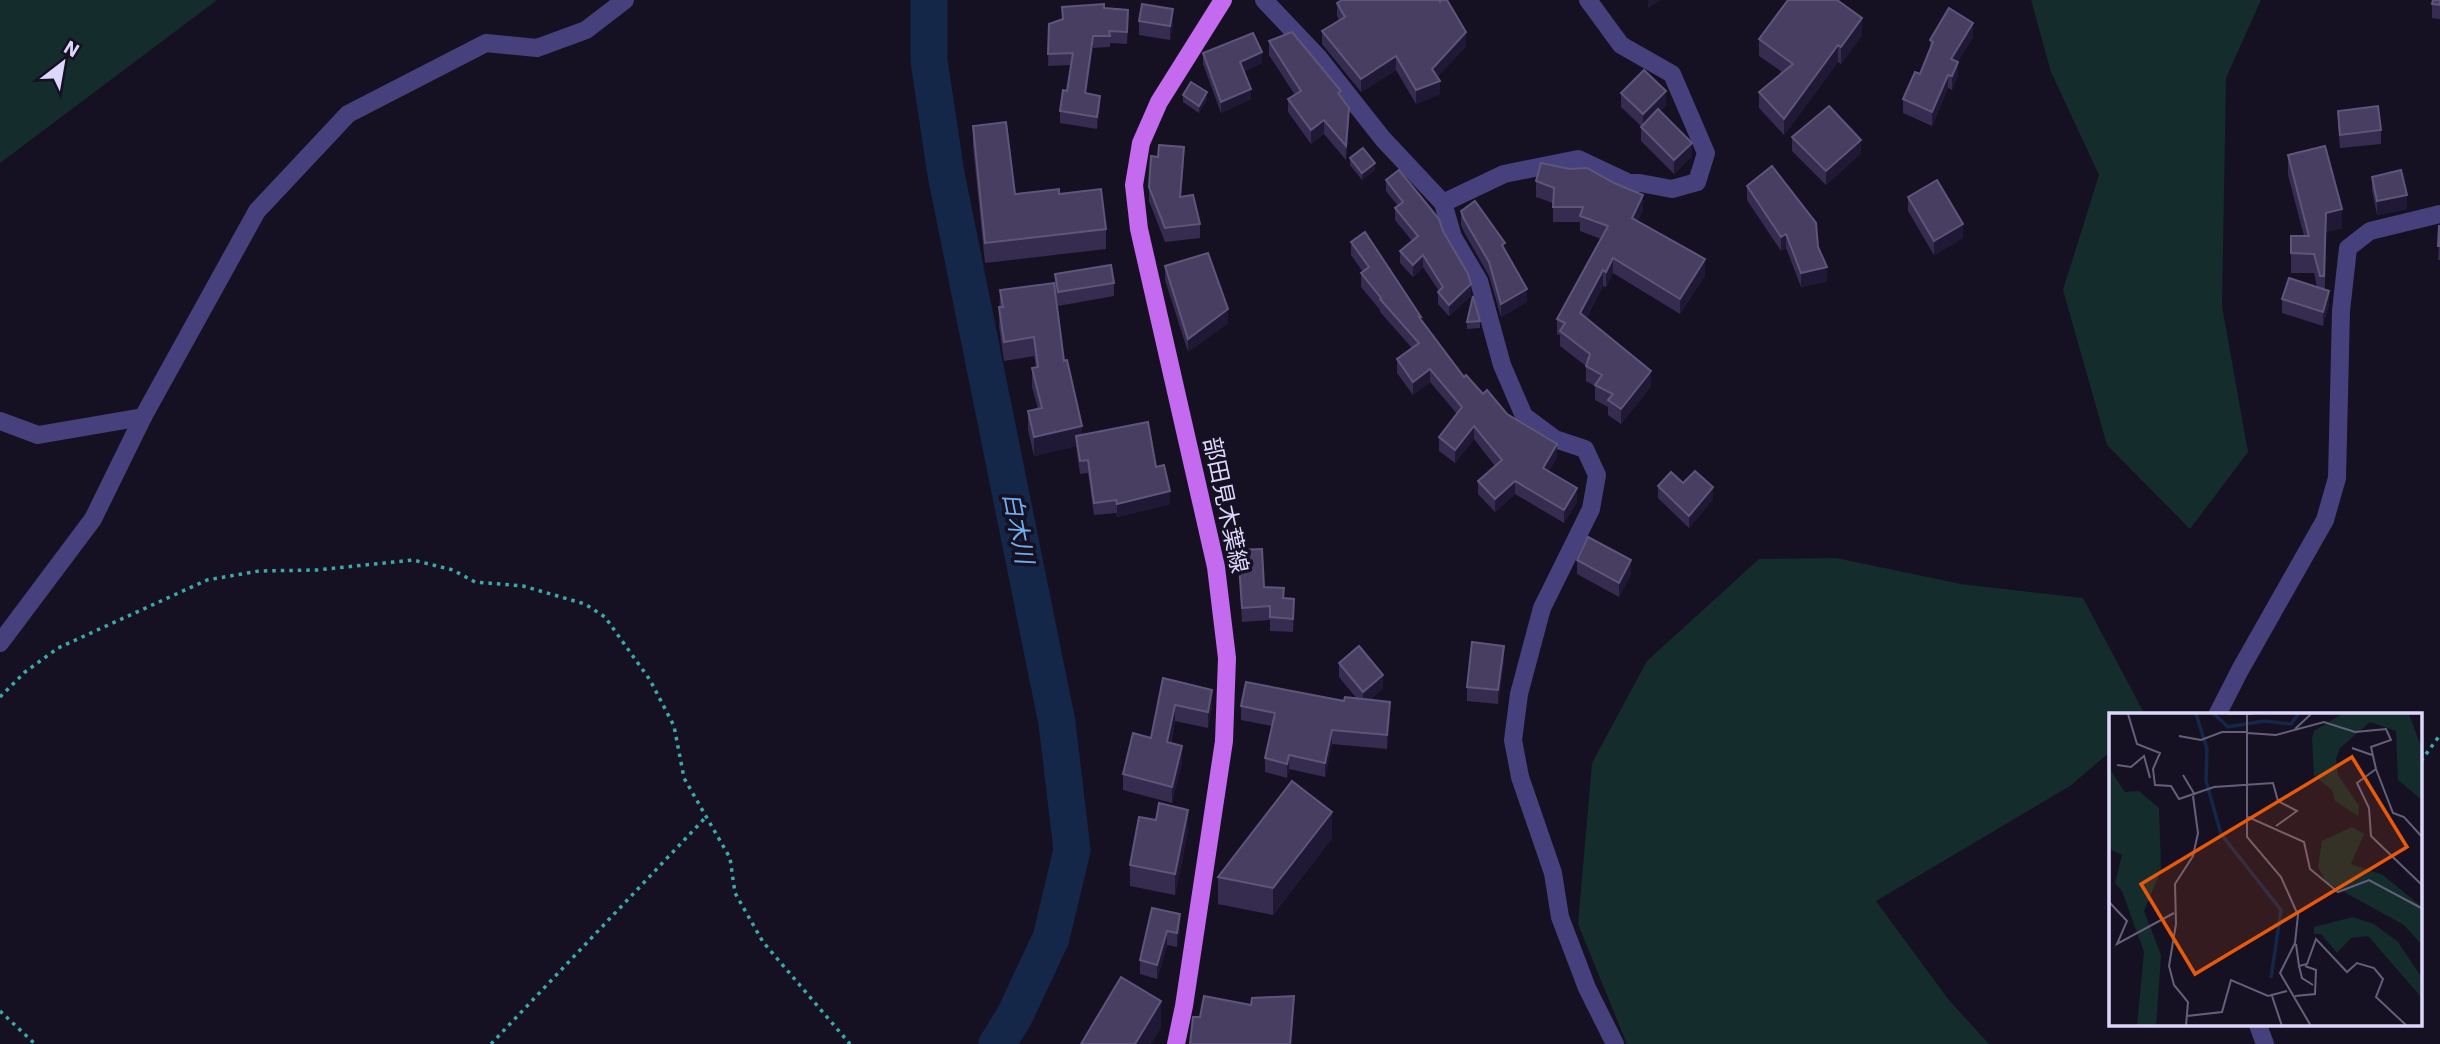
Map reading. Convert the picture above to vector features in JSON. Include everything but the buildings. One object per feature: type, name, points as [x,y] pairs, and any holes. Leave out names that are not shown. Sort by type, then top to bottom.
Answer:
[{"type":"main road","name":"部田見木葉線","points":[[1176,1044],[1224,741],[1227,658],[1216,567],[1139,229],[1134,185],[1141,143],[1159,102],[1223,0]]},
{"type":"street","points":[[0,643],[93,519],[143,416],[257,211],[348,114],[486,43],[537,48],[586,30],[625,0]]},
{"type":"street","points":[[1264,0],[1319,58],[1383,139],[1443,203],[1452,237],[1479,281],[1502,365],[1524,415],[1555,439],[1585,449],[1597,475],[1591,509],[1542,608],[1519,694],[1513,740],[1520,777],[1553,873],[1560,917],[1587,988],[1615,1044]]},
{"type":"street","points":[[1443,203],[1504,174],[1578,159],[1629,183],[1672,189],[1697,182],[1706,153],[1672,74],[1621,45],[1588,0]]},
{"type":"street","points":[[2218,713],[2325,520],[2337,478],[2341,311],[2348,248],[2370,231],[2440,214]]},
{"type":"street","points":[[0,421],[37,435],[143,416]]},
{"type":"street","points":[[2258,1026],[2265,1044]]},
{"type":"path","points":[[0,697],[24,672],[58,648],[207,580],[259,572],[317,570],[413,559],[453,570],[475,582],[523,586],[585,604],[605,617],[650,680],[674,726],[684,778],[730,858],[735,893],[763,942],[850,1044]]},
{"type":"path","points":[[2422,760],[2440,734]]},
{"type":"path","points":[[491,1044],[706,817]]},
{"type":"path","points":[[0,1011],[35,1044]]},
{"type":"green space","points":[[0,0],[217,0],[0,163]]},
{"type":"green space","points":[[2031,0],[2261,0],[2226,78],[2222,306],[2248,452],[2190,529],[2107,445],[2063,290],[2099,175],[2051,72]]},
{"type":"green space","points":[[1836,558],[1961,584],[2083,598],[2144,713],[2109,713],[2109,753],[2070,786],[1876,901],[1948,999],[1989,1044],[1627,1044],[1578,924],[1592,763],[1647,661],[1759,559]]},
{"type":"waterway","name":"白木川","points":[[929,0],[929,61],[946,174],[1057,723],[1072,850],[1051,938],[1014,1017],[997,1044]]}]
